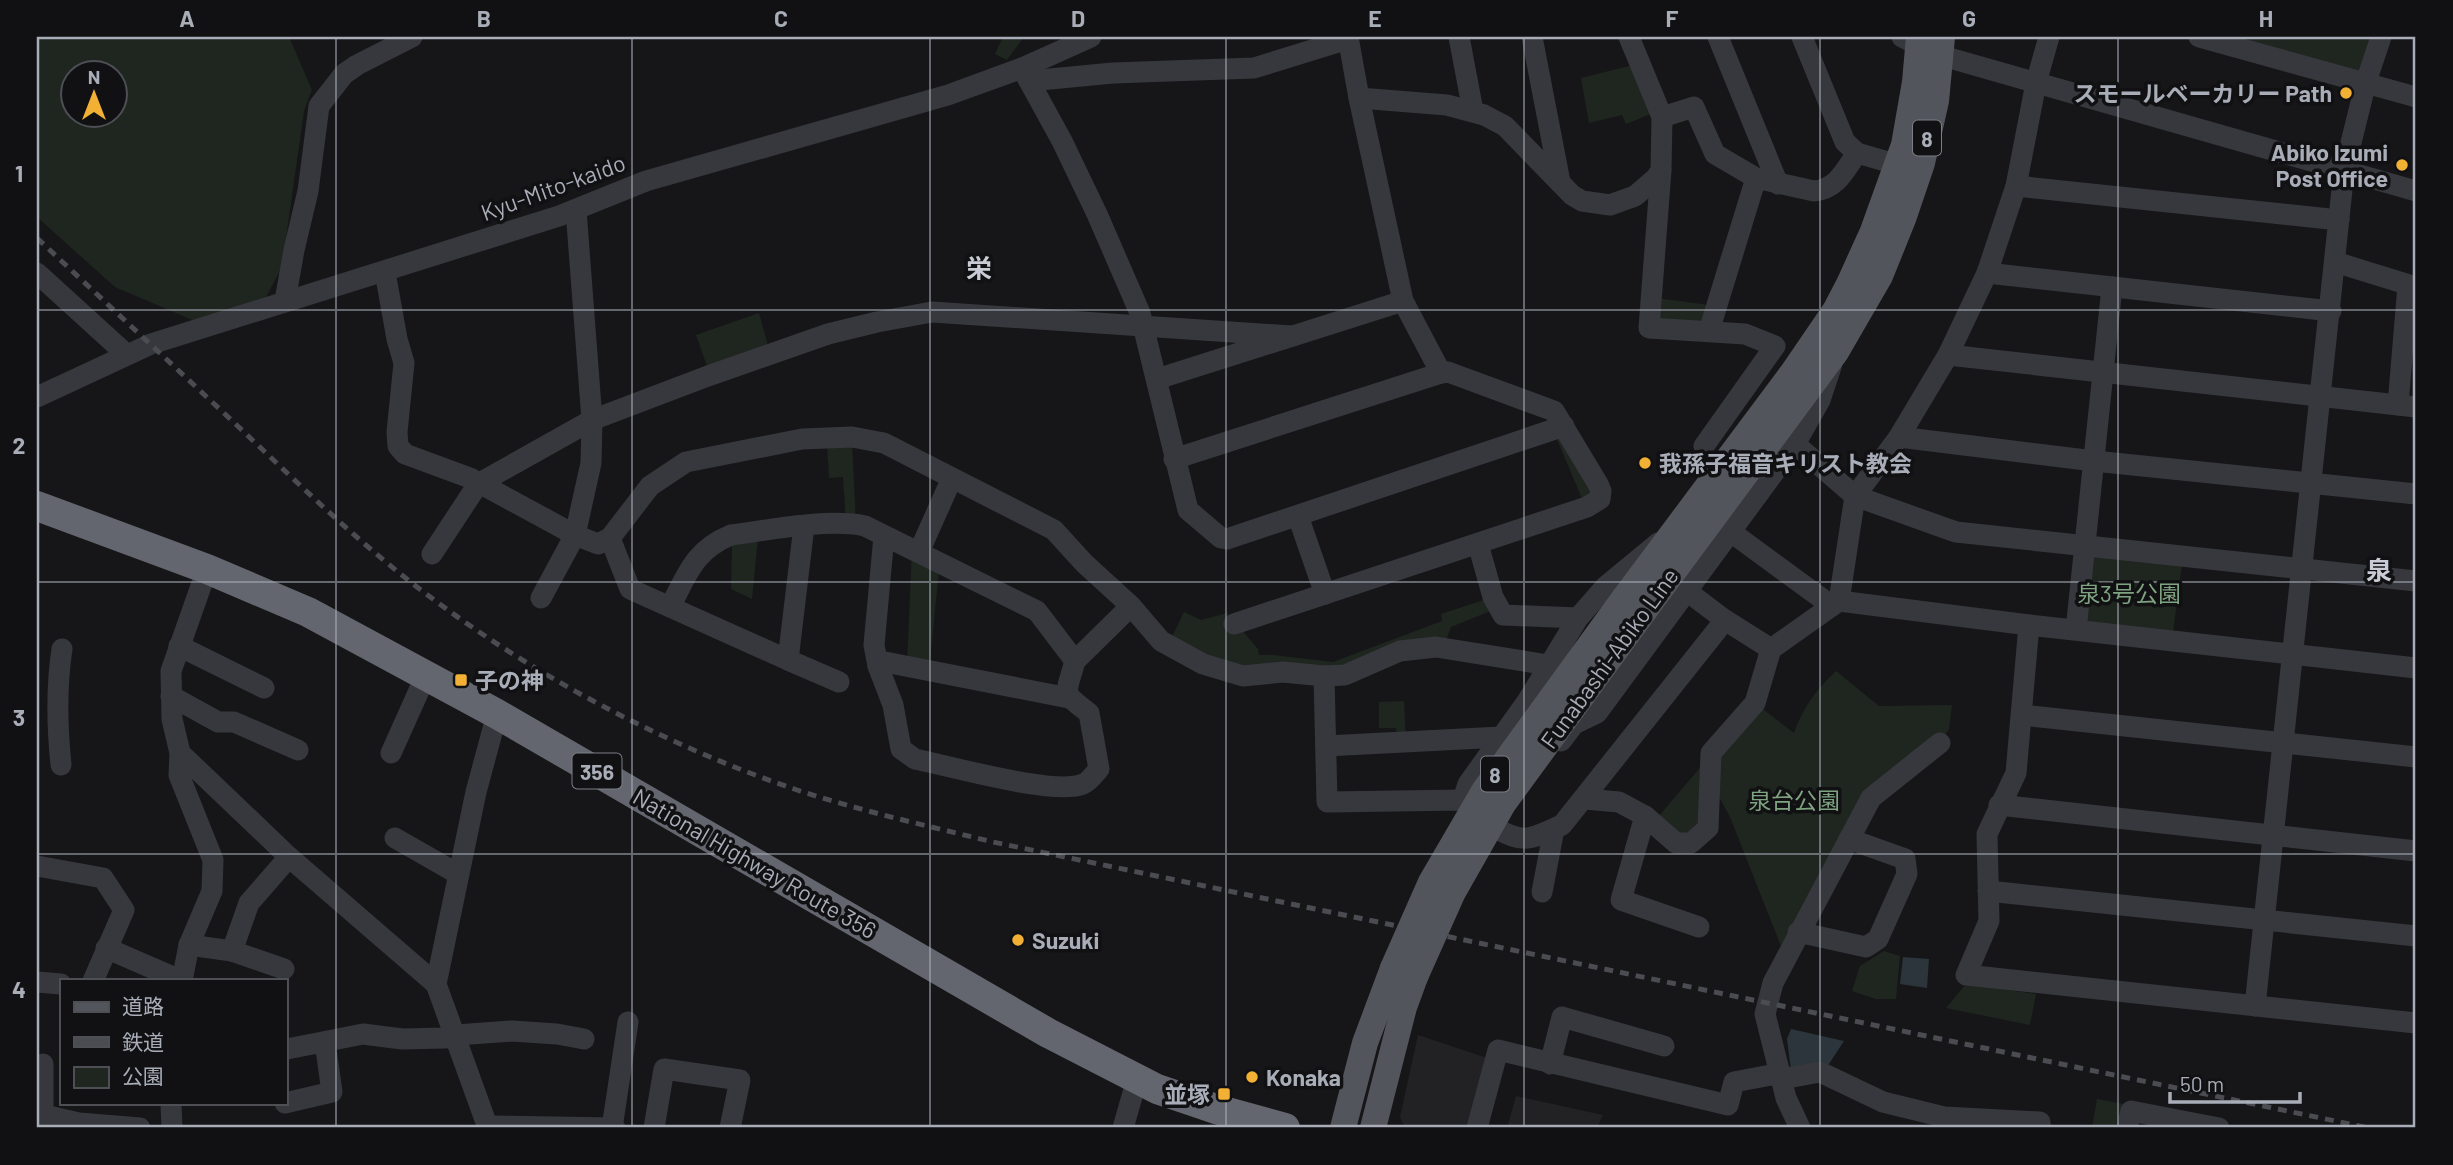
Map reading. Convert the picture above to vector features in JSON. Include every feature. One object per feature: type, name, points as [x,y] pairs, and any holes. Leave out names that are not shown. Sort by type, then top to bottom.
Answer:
[{"type":"highway","name":"National Highway Route 356","points":[[37,506],[207,569],[308,612],[498,714],[1048,1033],[1137,1079],[1216,1109],[1284,1128]]},
{"type":"main road","name":"Funabashi-Abiko Line","points":[[1635,603],[1673,531],[1793,372],[1836,309],[1859,262],[1899,165],[1924,42]]},
{"type":"main road","name":"8","points":[[1836,352],[1880,276],[1922,163],[1936,100],[1924,42]]},
{"type":"main road","name":"Funabashi-Abiko Line","points":[[1343,1128],[1366,1044],[1404,973],[1503,804],[1635,603],[1836,352]]},
{"type":"main road","name":"Funabashi-Abiko Line","points":[[1373,1128],[1404,1007],[1404,973]]},
{"type":"street","points":[[285,301],[307,191],[319,106],[344,74],[412,37]]},
{"type":"street","name":"Kyu-Mito-kaido","points":[[37,397],[151,344],[576,210],[646,181],[1025,75],[1091,37]]},
{"type":"street","points":[[1459,37],[1473,111]]},
{"type":"street","points":[[1532,37],[1560,183]]},
{"type":"street","points":[[1629,37],[1662,117],[1661,170],[1649,328],[1745,334],[1775,346],[1704,446]]},
{"type":"street","points":[[1717,37],[1778,184]]},
{"type":"street","points":[[1802,37],[1845,142],[1857,153],[1899,165]]},
{"type":"street","points":[[1585,799],[1619,802],[1645,816],[1675,843],[1691,843],[1708,828],[1711,753],[1755,703],[1771,649],[1835,604],[1855,496],[1899,437],[1948,355],[1987,273],[2016,186],[2036,83],[2049,37]]},
{"type":"street","points":[[2199,37],[2416,97]]},
{"type":"street","points":[[2255,1006],[2344,171],[2366,82],[2381,37]]},
{"type":"street","points":[[1441,373],[1403,301],[1348,38],[1254,68],[1025,75],[1062,141],[1140,313],[1188,510],[1221,538],[1227,539],[1298,516],[1564,426]]},
{"type":"street","points":[[1924,42],[2036,83],[2416,191]]},
{"type":"street","points":[[1359,98],[1447,105],[1473,111],[1505,126],[1560,183],[1582,201],[1609,205],[1635,196],[1656,178],[1661,170]]},
{"type":"street","points":[[1662,117],[1694,107],[1715,154],[1756,178],[1814,191],[1822,191],[1836,183],[1857,153]]},
{"type":"street","points":[[1709,331],[1756,178]]},
{"type":"street","points":[[2016,186],[2339,220]]},
{"type":"street","points":[[541,598],[575,535],[591,463],[592,419],[576,210]]},
{"type":"street","points":[[1948,355],[2407,406],[2412,286],[2336,262]]},
{"type":"street","points":[[385,272],[404,363],[398,446],[405,454],[470,478],[575,535],[598,544],[610,538],[650,486],[686,462],[789,441],[852,437],[884,443],[1054,530],[1084,563],[1131,606],[1161,641],[1203,664],[1242,676],[1283,672],[1345,675],[1401,651],[1436,647],[1548,665]]},
{"type":"street","points":[[37,273],[126,354]]},
{"type":"street","points":[[1987,273],[2331,312]]},
{"type":"street","points":[[2076,630],[2112,287]]},
{"type":"street","points":[[1157,379],[1403,301]]},
{"type":"street","points":[[432,554],[478,484],[592,419],[828,334],[932,312],[1292,336]]},
{"type":"street","points":[[1496,828],[1574,724],[1597,713],[1795,444],[1820,400],[1836,352]]},
{"type":"street","points":[[1174,459],[1448,372],[1555,411],[1601,491],[1600,499],[1587,507],[1234,624]]},
{"type":"street","points":[[1899,437],[2094,461],[2416,494]]},
{"type":"street","points":[[1795,444],[1855,496],[1956,532],[2416,581]]},
{"type":"street","points":[[919,552],[952,478]]},
{"type":"street","points":[[1298,516],[1325,594]]},
{"type":"street","points":[[670,607],[697,556],[721,539],[731,535],[804,526],[856,524],[1037,611],[1075,662]]},
{"type":"street","points":[[788,660],[804,526]]},
{"type":"street","points":[[1462,800],[1468,784],[1528,699],[1578,618],[1630,564],[1673,531]]},
{"type":"street","points":[[1731,532],[1835,604],[2416,668]]},
{"type":"street","points":[[878,666],[885,662],[1069,698],[1089,713],[1099,769],[1086,783],[1069,787],[1039,786],[915,759],[901,748],[893,705],[878,666],[874,645],[884,536]]},
{"type":"street","points":[[610,538],[630,589],[839,682]]},
{"type":"street","points":[[1478,544],[1493,597],[1503,615],[1578,618]]},
{"type":"street","points":[[182,979],[189,945],[212,891],[213,860],[179,775],[180,753],[173,719],[171,671],[207,569]]},
{"type":"street","points":[[1688,592],[1771,649]]},
{"type":"street","points":[[1069,698],[1067,691],[1075,662],[1131,606]]},
{"type":"street","points":[[1324,676],[1327,802],[1462,800],[1511,837],[1536,838],[1562,825],[1585,799],[1726,620]]},
{"type":"street","points":[[2029,625],[2016,773],[1987,834],[1989,920],[1966,975],[2416,1023]]},
{"type":"street","points":[[178,646],[264,688]]},
{"type":"street","points":[[61,765],[47,722],[62,649]]},
{"type":"street","points":[[391,753],[426,675]]},
{"type":"street","points":[[171,696],[218,722],[234,722],[298,750]]},
{"type":"street","points":[[436,984],[476,792],[498,714]]},
{"type":"street","points":[[2022,715],[2416,757]]},
{"type":"street","points":[[1326,746],[1501,737]]},
{"type":"street","points":[[1800,1128],[1786,1098],[1765,1014],[1773,983],[1871,798],[1940,743]]},
{"type":"street","points":[[180,753],[289,858],[436,984],[487,1127],[614,1128],[628,1022]]},
{"type":"street","points":[[1999,805],[2416,851]]},
{"type":"street","points":[[1645,816],[1621,900],[1699,927]]},
{"type":"street","points":[[1542,892],[1554,828]]},
{"type":"street","points":[[395,838],[458,873]]},
{"type":"street","points":[[1798,932],[1866,947],[1878,939],[1908,874],[1905,859],[1849,839]]},
{"type":"street","points":[[232,951],[250,903],[289,858]]},
{"type":"street","points":[[37,866],[103,878],[124,910],[94,979]]},
{"type":"street","points":[[1988,891],[2416,936]]},
{"type":"street","points":[[189,945],[232,951],[284,969]]},
{"type":"street","points":[[106,948],[177,979]]},
{"type":"street","points":[[37,982],[60,984]]},
{"type":"street","points":[[1550,1064],[1562,1017],[1664,1046]]},
{"type":"street","points":[[288,1049],[363,1034],[402,1040],[512,1031],[584,1039]]},
{"type":"street","points":[[287,1102],[332,1092],[325,1042]]},
{"type":"street","points":[[1477,1128],[1498,1050],[1728,1105],[1734,1082],[1820,1072],[1883,1102],[1944,1117],[2040,1122],[2040,1128]]},
{"type":"street","points":[[43,1063],[43,1122],[140,1128]]},
{"type":"street","points":[[654,1128],[664,1069],[740,1080],[730,1128]]},
{"type":"street","points":[[1123,1128],[1137,1079]]},
{"type":"street","points":[[172,1106],[172,1128]]},
{"type":"street","points":[[2127,1128],[2131,1111],[2219,1128]]},
{"type":"shaded area","points":[[1903,957],[1929,959],[1927,988],[1900,984]]},
{"type":"shaded area","points":[[1791,1029],[1844,1041],[1829,1064],[1791,1070],[1787,1039]]},
{"type":"shaded area","points":[[1418,1035],[1490,1059],[1471,1128],[1405,1128],[1400,1117]]},
{"type":"shaded area","points":[[1516,1096],[1603,1115],[1597,1128],[1507,1128]]},
{"type":"green space","points":[[37,37],[289,37],[312,90],[304,111],[282,267],[266,297],[197,322],[115,287],[37,217]]},
{"type":"green space","points":[[1003,37],[1024,37],[1007,60],[995,54]]},
{"type":"green space","points":[[2220,37],[2372,37],[2362,70],[2356,74]]},
{"type":"green space","points":[[1633,65],[1653,113],[1626,124],[1622,115],[1589,123],[1581,78]]},
{"type":"green space","points":[[1656,298],[1709,305],[1696,324],[1660,324]]},
{"type":"green space","points":[[759,313],[769,349],[708,369],[696,335]]},
{"type":"green space","points":[[1556,437],[1563,438],[1592,489],[1590,497],[1583,501]]},
{"type":"green space","points":[[852,442],[856,524],[846,524],[843,477],[829,478],[827,443]]},
{"type":"green space","points":[[758,538],[752,599],[731,589],[732,543]]},
{"type":"green space","name":"泉3号公園","points":[[2085,546],[2183,556],[2172,640],[2076,630]]},
{"type":"green space","points":[[912,549],[939,570],[929,671],[907,666]]},
{"type":"green space","points":[[1493,597],[1498,608],[1451,627],[1443,648],[1345,675],[1243,676],[1168,645],[1184,612],[1201,620],[1227,613],[1258,649],[1259,655],[1333,662],[1442,621],[1441,614]]},
{"type":"green space","name":"泉台公園","points":[[1836,671],[1879,706],[1952,705],[1949,729],[1940,743],[1871,798],[1786,959],[1730,817],[1711,782],[1708,828],[1691,843],[1653,823],[1755,703],[1794,733],[1811,699]]},
{"type":"green space","points":[[1404,701],[1406,742],[1397,743],[1396,728],[1379,728],[1379,702]]},
{"type":"green space","points":[[1884,951],[1900,956],[1896,999],[1876,999],[1852,991],[1860,966]]},
{"type":"green space","points":[[1966,984],[2036,994],[2030,1025],[1946,1008]]},
{"type":"green space","points":[[2097,1099],[2124,1104],[2120,1128],[2092,1128]]},
{"type":"railway","points":[[37,238],[332,515],[425,593],[467,624],[557,681],[651,730],[748,772],[845,805],[993,842],[2369,1128]]},
{"type":"place","name":"スモールベーカリー Path","points":[[2346,93]]},
{"type":"place","name":"Abiko Izumi Post Office","points":[[2402,165]]},
{"type":"place","name":"我孫子福音キリスト教会","points":[[1645,463]]},
{"type":"place","name":"子の神","points":[[461,680]]},
{"type":"place","name":"Suzuki","points":[[1018,940]]},
{"type":"place","name":"Konaka","points":[[1252,1077]]},
{"type":"place","name":"並塚","points":[[1224,1094]]},
{"type":"district","name":"栄","points":[[979,267]]},
{"type":"district","name":"泉","points":[[2379,569]]}]
